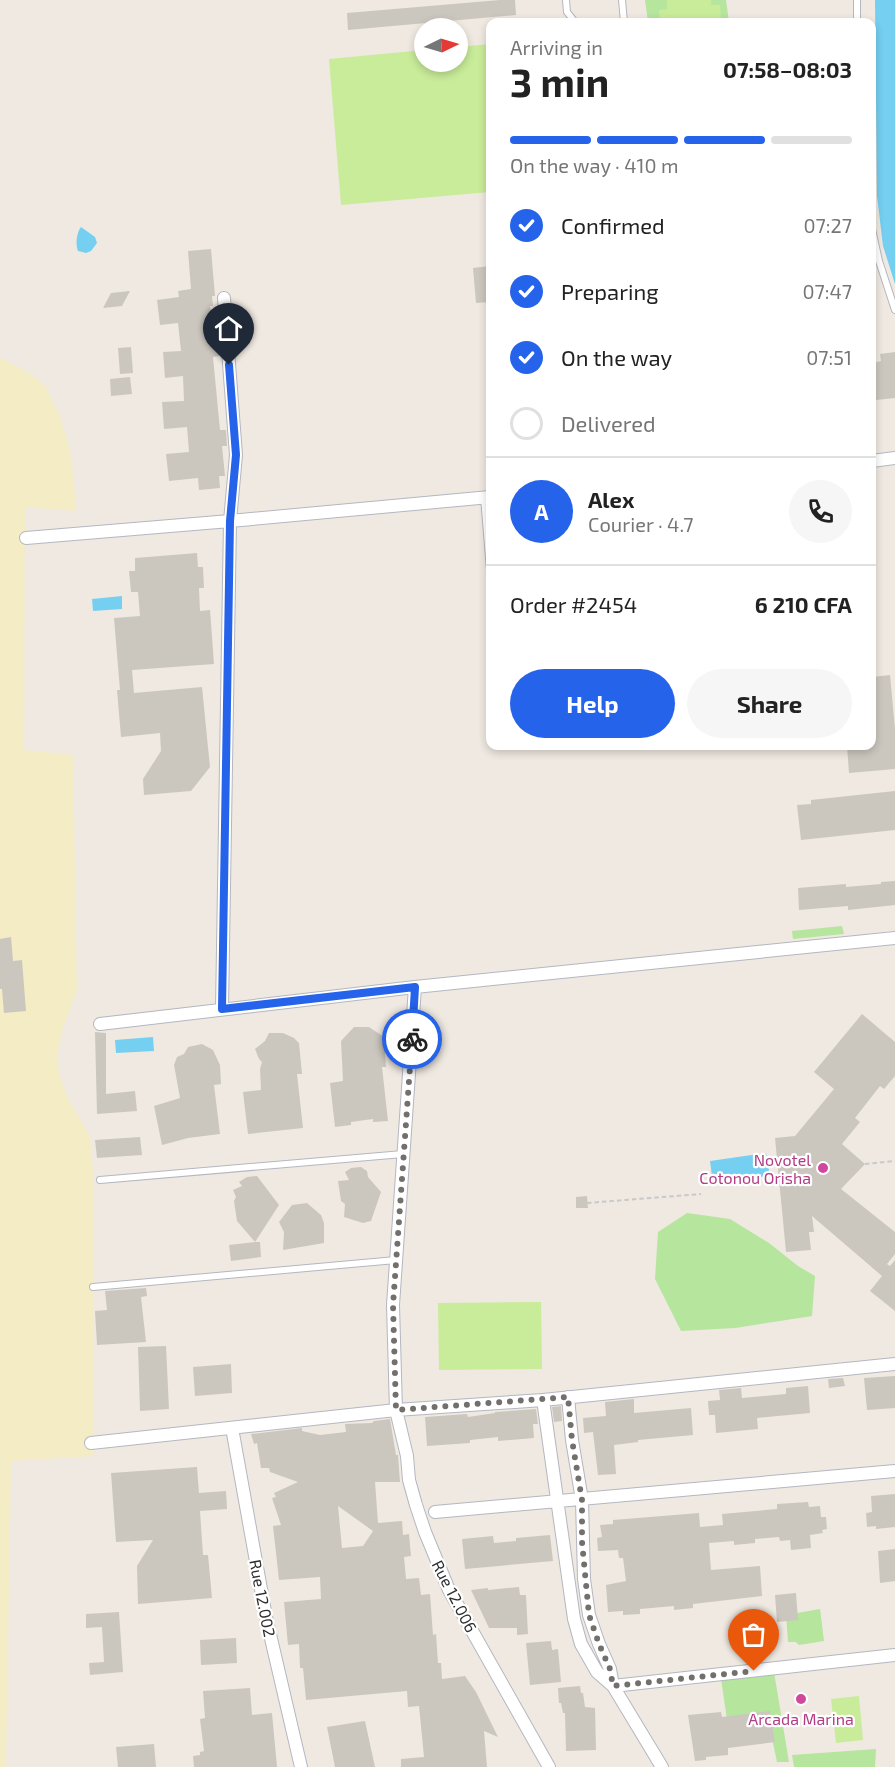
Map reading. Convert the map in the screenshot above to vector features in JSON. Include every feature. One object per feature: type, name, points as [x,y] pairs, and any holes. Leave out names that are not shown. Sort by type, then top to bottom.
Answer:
[{"type":"street","points":[[222,1009],[230,521],[236,455],[224,298]]},
{"type":"street","points":[[876,460],[895,458]]},
{"type":"street","points":[[26,538],[486,497]]},
{"type":"street","points":[[100,1024],[415,987],[895,938]]},
{"type":"street","name":"Rue 12.006","points":[[415,987],[393,1305],[396,1410],[416,1505],[449,1590],[549,1767]]},
{"type":"street","points":[[91,1443],[396,1410],[543,1400],[895,1364]]},
{"type":"street","points":[[568,1397],[572,1440],[582,1500],[582,1542],[589,1615],[610,1669],[613,1686]]},
{"type":"street","points":[[543,1400],[574,1619],[580,1644],[597,1672],[613,1686],[662,1767]]},
{"type":"street","name":"Rue 12.002","points":[[232,1428],[266,1617],[301,1767]]},
{"type":"street","points":[[435,1512],[895,1471]]},
{"type":"street","points":[[613,1686],[895,1655]]},
{"type":"lane","points":[[566,0],[567,12],[572,18]]},
{"type":"lane","points":[[622,0],[624,18]]},
{"type":"lane","points":[[857,0],[857,18]]},
{"type":"lane","points":[[876,247],[895,310]]},
{"type":"lane","points":[[100,1180],[403,1154]]},
{"type":"lane","points":[[93,1287],[396,1260]]},
{"type":"path","points":[[865,1164],[895,1161]]},
{"type":"path","points":[[587,1203],[701,1194]]},
{"type":"green space","points":[[645,0],[726,0],[728,18],[647,18]]},
{"type":"green space","points":[[667,0],[711,0],[711,5],[720,5],[721,18],[660,18],[659,10],[667,9]]},
{"type":"green space","points":[[486,44],[486,192],[341,205],[329,59],[414,51],[414,72],[468,72],[468,46]]},
{"type":"green space","points":[[842,926],[844,934],[793,939],[792,931]]},
{"type":"green space","points":[[687,1213],[730,1219],[815,1276],[812,1316],[735,1328],[681,1331],[655,1279],[658,1232]]},
{"type":"green space","points":[[541,1302],[542,1369],[439,1370],[438,1303]]},
{"type":"green space","points":[[820,1609],[824,1641],[799,1645],[796,1642],[788,1642],[786,1615]]},
{"type":"green space","points":[[774,1672],[789,1762],[777,1762],[770,1729],[728,1726],[721,1679]]},
{"type":"green space","points":[[859,1696],[863,1740],[836,1743],[831,1699]]},
{"type":"green space","points":[[876,1749],[875,1767],[794,1767],[792,1755]]},
{"type":"sand","points":[[0,358],[29,373],[45,387],[64,428],[73,468],[76,511],[25,507],[24,750],[73,755],[77,990],[63,1028],[57,1055],[59,1073],[67,1096],[90,1137],[93,1171],[93,1456],[11,1461],[6,1767],[0,1767]]},
{"type":"water","points":[[875,0],[895,0],[895,284],[883,246],[877,196]]},
{"type":"water","points":[[81,227],[95,237],[97,243],[91,251],[86,253],[78,251],[77,248],[78,232]]},
{"type":"water","points":[[122,596],[122,609],[93,611],[92,599]]},
{"type":"water","points":[[153,1037],[154,1051],[116,1053],[115,1040]]},
{"type":"water","points":[[766,1153],[770,1176],[713,1184],[710,1161]]},
{"type":"building","points":[[515,0],[516,15],[468,19],[414,18],[414,24],[348,30],[347,13]]},
{"type":"building","points":[[211,249],[215,296],[212,296],[213,306],[210,306],[213,328],[218,328],[219,344],[219,356],[213,357],[220,430],[226,430],[227,446],[222,446],[225,476],[219,476],[220,488],[199,490],[198,478],[169,481],[166,454],[189,452],[187,427],[164,429],[162,402],[184,401],[183,376],[165,378],[163,352],[181,351],[178,323],[160,325],[157,300],[179,297],[178,291],[191,289],[188,251]]},
{"type":"building","points":[[486,266],[486,302],[476,303],[473,268]]},
{"type":"building","points":[[130,291],[122,306],[103,308],[111,293]]},
{"type":"building","points":[[131,347],[133,373],[120,374],[118,348]]},
{"type":"building","points":[[895,352],[895,398],[876,400],[876,362],[881,361],[880,354]]},
{"type":"building","points":[[130,377],[132,394],[111,396],[110,379]]},
{"type":"building","points":[[197,553],[198,567],[203,567],[204,588],[199,588],[200,611],[210,610],[214,664],[132,670],[134,693],[202,687],[210,767],[191,791],[144,795],[143,779],[161,751],[160,733],[121,737],[114,618],[140,616],[138,592],[131,592],[129,571],[135,571],[135,558]]},
{"type":"building","points":[[890,675],[895,729],[895,769],[849,773],[847,750],[876,750],[876,677]]},
{"type":"building","points":[[895,791],[895,830],[801,840],[797,805],[811,804],[811,800]]},
{"type":"building","points":[[895,881],[895,905],[848,910],[848,906],[799,910],[798,888],[846,884],[846,887]]},
{"type":"building","points":[[11,937],[13,961],[22,960],[26,1011],[4,1013],[2,989],[0,989],[0,939]]},
{"type":"building","points":[[862,1014],[895,1042],[895,1076],[884,1089],[880,1086],[855,1118],[860,1122],[842,1144],[865,1164],[841,1189],[895,1232],[895,1254],[887,1264],[890,1266],[895,1260],[895,1311],[870,1291],[882,1276],[812,1216],[814,1232],[809,1232],[811,1250],[786,1252],[775,1138],[795,1136],[834,1089],[814,1072]]},
{"type":"building","points":[[354,1027],[369,1027],[384,1037],[386,1067],[382,1067],[388,1121],[373,1122],[373,1119],[335,1127],[330,1083],[343,1081],[341,1041]]},
{"type":"building","points":[[95,1032],[106,1033],[106,1094],[135,1091],[137,1111],[97,1114]]},
{"type":"building","points":[[269,1033],[283,1033],[299,1043],[302,1074],[297,1074],[303,1128],[248,1134],[243,1092],[261,1090],[262,1062],[255,1049],[265,1041]]},
{"type":"building","points":[[202,1044],[213,1050],[220,1065],[221,1084],[214,1085],[220,1134],[188,1138],[162,1145],[154,1106],[180,1098],[174,1065],[177,1057],[184,1054],[188,1047]]},
{"type":"building","points":[[140,1137],[142,1155],[97,1158],[95,1140]]},
{"type":"building","points":[[361,1167],[367,1171],[368,1177],[381,1192],[371,1221],[363,1223],[344,1217],[345,1204],[341,1201],[338,1181],[349,1180],[345,1172],[351,1168]]},
{"type":"building","points":[[257,1176],[279,1205],[255,1242],[237,1221],[234,1201],[236,1197],[233,1190],[242,1186],[239,1182],[247,1177]]},
{"type":"building","points":[[587,1196],[588,1208],[576,1208],[576,1197]]},
{"type":"building","points":[[307,1203],[321,1215],[324,1223],[324,1243],[283,1250],[284,1232],[279,1222],[292,1205]]},
{"type":"building","points":[[260,1242],[261,1257],[231,1261],[229,1245]]},
{"type":"building","points":[[146,1288],[147,1296],[141,1297],[146,1342],[97,1345],[95,1311],[107,1310],[105,1291]]},
{"type":"building","points":[[166,1346],[169,1409],[140,1411],[138,1347]]},
{"type":"building","points":[[231,1364],[232,1393],[195,1396],[193,1367]]},
{"type":"building","points":[[895,1376],[895,1408],[867,1410],[864,1378]]},
{"type":"building","points":[[843,1378],[845,1386],[829,1388],[828,1379]]},
{"type":"building","points":[[808,1386],[810,1413],[757,1418],[758,1429],[716,1433],[715,1415],[709,1415],[708,1401],[720,1400],[719,1390],[741,1388],[742,1398],[786,1394],[786,1388]]},
{"type":"building","points":[[634,1399],[634,1413],[691,1408],[693,1435],[638,1440],[638,1442],[614,1445],[616,1474],[598,1475],[593,1432],[584,1433],[583,1418],[606,1416],[605,1402]]},
{"type":"building","points":[[561,1406],[562,1421],[554,1422],[552,1407]]},
{"type":"building","points":[[536,1409],[538,1424],[533,1424],[534,1438],[498,1441],[498,1437],[470,1440],[470,1443],[427,1446],[425,1417],[467,1414],[468,1417],[495,1412]]},
{"type":"building","points":[[390,1419],[396,1455],[398,1455],[400,1482],[375,1482],[378,1523],[402,1521],[403,1535],[409,1534],[411,1556],[404,1557],[406,1579],[419,1578],[421,1595],[430,1594],[433,1635],[436,1634],[438,1663],[441,1663],[442,1679],[465,1676],[476,1692],[498,1737],[484,1731],[487,1767],[401,1767],[401,1759],[424,1757],[419,1706],[408,1707],[407,1691],[306,1700],[303,1668],[300,1668],[299,1644],[288,1645],[284,1602],[321,1599],[320,1577],[279,1580],[273,1526],[281,1525],[272,1498],[276,1497],[274,1493],[298,1482],[270,1472],[269,1468],[261,1468],[257,1443],[254,1444],[251,1434],[302,1428],[302,1431],[320,1435],[346,1432],[345,1424]],"holes":[[[338,1506],[373,1531],[363,1546],[342,1548]]]},
{"type":"building","points":[[197,1467],[199,1493],[226,1491],[227,1509],[200,1511],[203,1555],[208,1555],[212,1598],[138,1604],[137,1566],[153,1540],[116,1542],[111,1473]]},
{"type":"building","points":[[895,1494],[895,1527],[876,1529],[876,1526],[867,1527],[866,1513],[872,1512],[871,1496]]},
{"type":"building","points":[[808,1502],[809,1507],[820,1506],[821,1517],[826,1517],[827,1529],[822,1530],[823,1533],[810,1535],[811,1548],[791,1550],[790,1540],[780,1541],[779,1537],[755,1539],[755,1543],[734,1545],[734,1541],[709,1543],[711,1570],[760,1566],[762,1596],[693,1604],[693,1608],[674,1610],[674,1606],[640,1609],[640,1614],[623,1615],[623,1611],[608,1612],[606,1585],[626,1581],[623,1558],[619,1558],[618,1550],[598,1551],[597,1538],[602,1537],[600,1525],[613,1524],[613,1520],[699,1513],[700,1527],[723,1525],[722,1514],[777,1509],[777,1504]]},
{"type":"building","points":[[550,1535],[553,1561],[465,1569],[462,1539],[493,1536],[494,1543],[516,1541],[516,1538]]},
{"type":"building","points":[[895,1549],[895,1581],[880,1583],[878,1551]]},
{"type":"building","points":[[519,1587],[520,1595],[526,1595],[528,1634],[517,1635],[517,1628],[489,1628],[471,1590]]},
{"type":"building","points":[[796,1593],[798,1620],[777,1622],[775,1595]]},
{"type":"building","points":[[119,1612],[123,1672],[90,1675],[89,1663],[104,1662],[102,1627],[86,1628],[86,1614]]},
{"type":"building","points":[[236,1638],[237,1663],[201,1665],[200,1640]]},
{"type":"building","points":[[551,1641],[552,1650],[558,1649],[561,1682],[530,1685],[526,1643]]},
{"type":"building","points":[[580,1686],[585,1707],[595,1708],[596,1750],[566,1751],[565,1713],[559,1703],[558,1688]]},
{"type":"building","points":[[250,1688],[252,1715],[272,1713],[277,1767],[194,1767],[193,1756],[200,1755],[200,1752],[204,1751],[200,1719],[205,1718],[203,1691]]},
{"type":"building","points":[[770,1711],[775,1742],[728,1748],[728,1755],[706,1757],[706,1760],[695,1761],[688,1715],[721,1712],[722,1717]]},
{"type":"building","points":[[365,1721],[375,1767],[335,1767],[327,1727]]},
{"type":"building","points":[[154,1744],[156,1767],[118,1767],[116,1747]]},
{"type":"way so far","points":[[412,1039],[393,1305],[396,1410],[568,1397],[572,1440],[582,1500],[582,1542],[589,1615],[610,1669],[613,1686],[754,1671]]},
{"type":"place","name":"Novotel Cotonou Orisha","points":[[823,1168]]},
{"type":"place","name":"Arcada Marina","points":[[801,1699]]},
{"type":"route","points":[[229,365],[236,455],[230,521],[222,1009],[415,987],[412,1039]]}]
